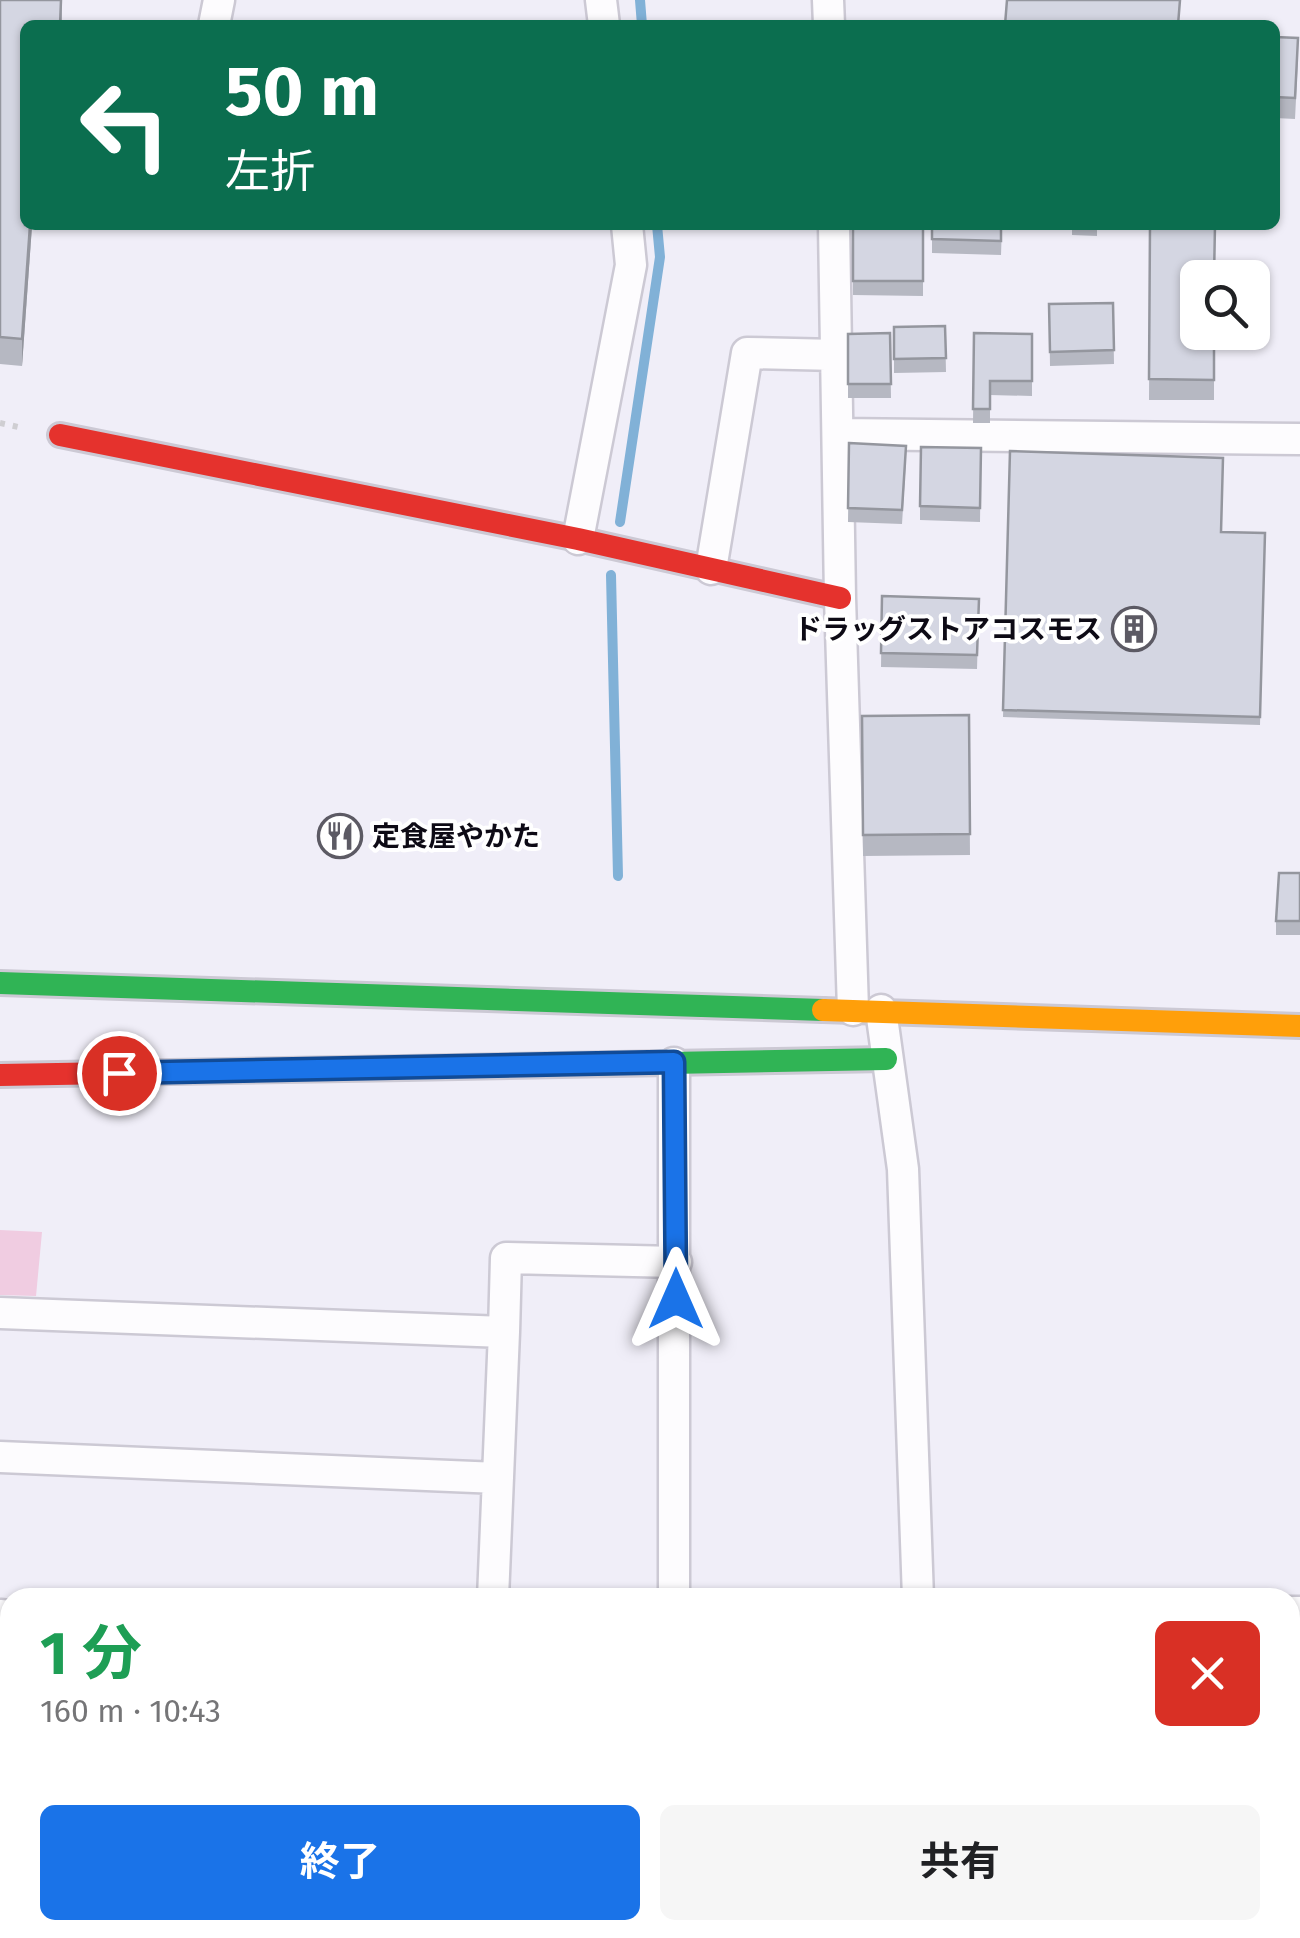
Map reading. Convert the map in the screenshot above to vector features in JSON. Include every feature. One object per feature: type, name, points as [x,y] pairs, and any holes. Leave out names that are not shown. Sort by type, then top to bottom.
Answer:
[{"type":"street","points":[[578,539],[631,265],[628,230]]},
{"type":"street","points":[[834,230],[840,598],[867,1010],[886,1058],[902,1169],[918,1588]]},
{"type":"street","points":[[711,569],[747,353],[837,355]]},
{"type":"street","points":[[838,434],[1300,438]]},
{"type":"street","points":[[60,435],[578,539],[840,598]]},
{"type":"street","points":[[0,983],[1300,1026]]},
{"type":"street","points":[[0,1075],[886,1058]]},
{"type":"street","points":[[674,1062],[674,1588]]},
{"type":"street","points":[[493,1588],[506,1258],[676,1262]]},
{"type":"street","points":[[0,1313],[504,1332]]},
{"type":"street","points":[[0,1458],[498,1478]]},
{"type":"shaded area","points":[[0,1230],[42,1232],[36,1296],[0,1295]]},
{"type":"building","points":[[0,0],[61,0],[60,20],[20,20],[20,230],[30,230],[22,339],[0,337]]},
{"type":"building","points":[[1007,0],[1180,0],[1178,20],[1005,20]]},
{"type":"building","points":[[1280,37],[1298,38],[1295,98],[1280,97]]},
{"type":"building","points":[[853,230],[923,230],[923,281],[853,281]]},
{"type":"building","points":[[932,230],[1001,230],[1001,241],[932,239]]},
{"type":"building","points":[[1150,230],[1215,230],[1214,260],[1180,260],[1180,350],[1214,350],[1214,380],[1149,379]]},
{"type":"building","points":[[1113,303],[1114,350],[1050,352],[1049,304]]},
{"type":"building","points":[[945,326],[946,358],[894,359],[894,327]]},
{"type":"building","points":[[890,333],[891,384],[848,384],[848,334]]},
{"type":"building","points":[[974,333],[1032,334],[1032,381],[990,381],[990,409],[973,409]]},
{"type":"building","points":[[849,443],[906,446],[902,510],[848,508]]},
{"type":"building","points":[[921,447],[981,448],[980,508],[920,506]]},
{"type":"building","name":"ドラッグストアコスモス","points":[[1010,451],[1223,458],[1221,532],[1265,533],[1260,717],[1003,710]]},
{"type":"building","points":[[882,596],[979,599],[977,655],[881,653]]},
{"type":"building","points":[[969,715],[970,834],[863,835],[862,716]]},
{"type":"building","points":[[1279,873],[1300,873],[1300,921],[1276,921]]},
{"type":"waterway","points":[[640,0],[642,20]]},
{"type":"waterway","points":[[620,522],[660,257],[657,230]]},
{"type":"waterway","points":[[611,575],[618,876]]},
{"type":"traffic: fast","points":[[0,983],[823,1010]]},
{"type":"traffic: fast","points":[[406,1068],[886,1059]]},
{"type":"traffic: slow","points":[[823,1010],[1300,1026]]},
{"type":"traffic: jam","points":[[60,435],[578,539],[840,598]]},
{"type":"traffic: jam","points":[[0,1075],[406,1068]]},
{"type":"place","name":"ドラッグストアコスモス","points":[[1134,629]]},
{"type":"place","name":"定食屋やかた","points":[[340,836]]},
{"type":"route","points":[[119,1073],[674,1062],[676,1299]]}]
